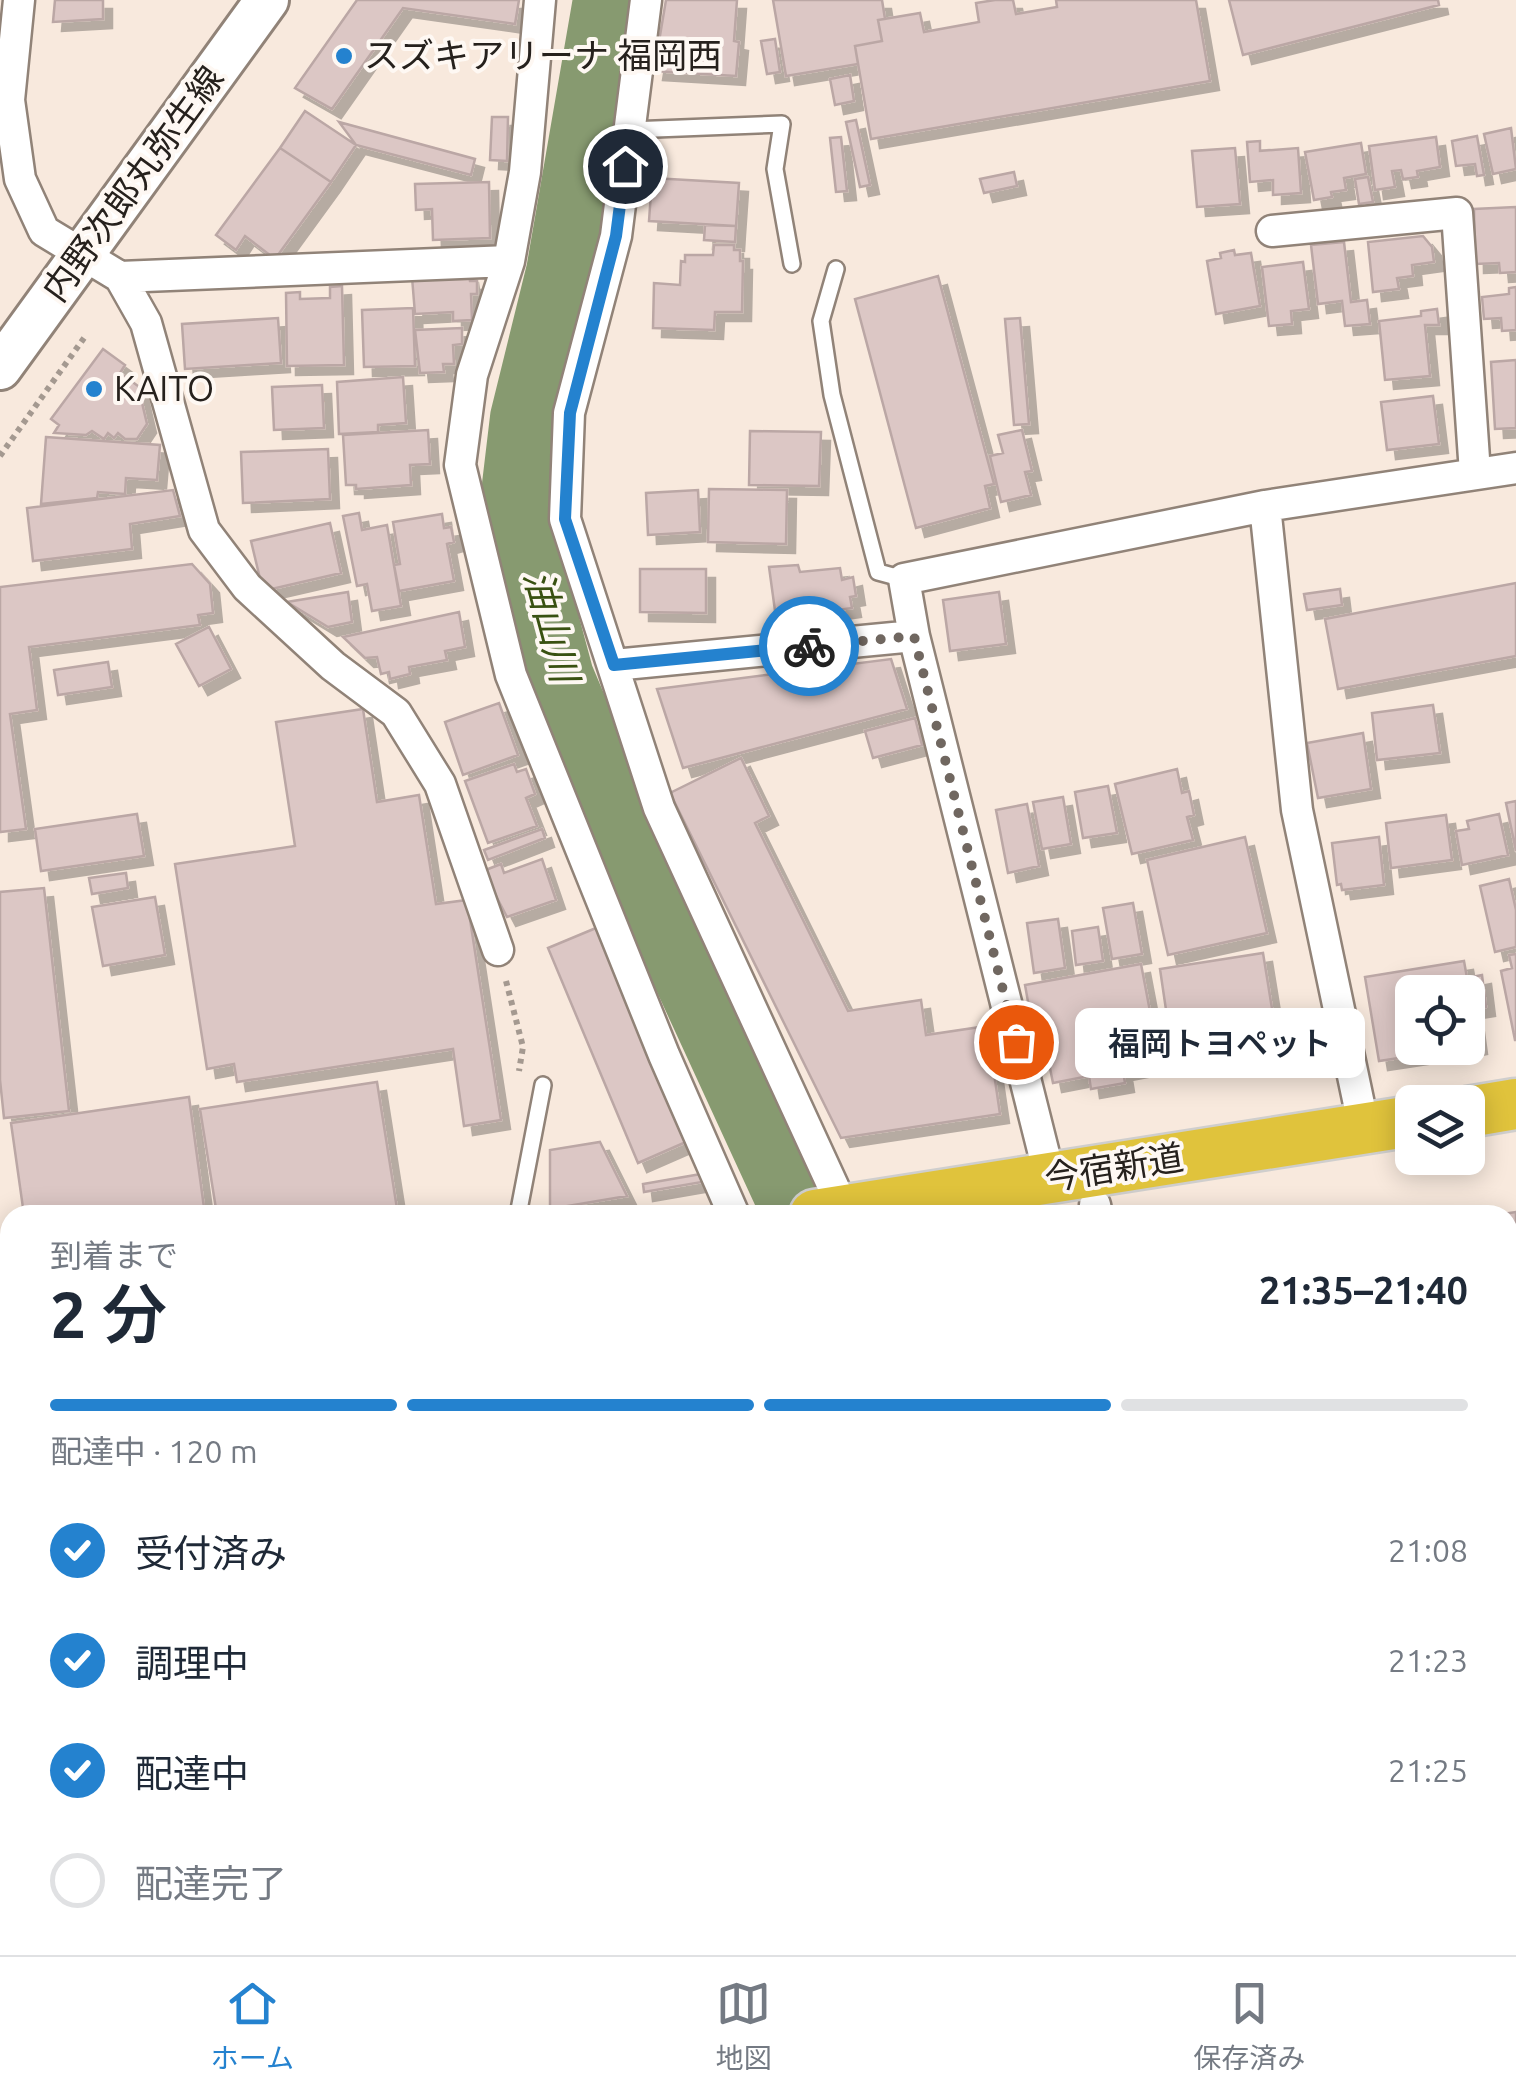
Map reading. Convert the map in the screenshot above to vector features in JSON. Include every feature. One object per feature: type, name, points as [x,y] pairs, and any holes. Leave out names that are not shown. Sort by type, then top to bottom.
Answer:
[{"type":"highway","points":[[1485,1109],[1516,1104]]},
{"type":"highway","name":"今宿新道","points":[[831,1204],[1042,1197],[1395,1123]]},
{"type":"highway","points":[[1485,1145],[1516,1140]]},
{"type":"highway","name":"今宿新道","points":[[1125,1205],[1395,1158]]},
{"type":"highway","name":"今宿新道","points":[[1042,1197],[1075,1205]]},
{"type":"main road","name":"内野次郎丸弥生線","points":[[0,368],[267,0]]},
{"type":"street","points":[[540,0],[525,172],[509,260],[472,375],[460,464],[510,675],[664,1055],[730,1205]]},
{"type":"street","points":[[646,0],[616,236],[570,413],[565,519],[659,808],[831,1204]]},
{"type":"street","points":[[12,5],[9,100],[20,180],[44,232],[120,277],[146,323],[204,530],[247,587],[333,666],[396,714],[440,784],[498,950]]},
{"type":"street","points":[[1272,232],[1457,213],[1475,474]]},
{"type":"street","points":[[120,277],[509,260]]},
{"type":"street","points":[[1042,1197],[904,578],[1265,506],[1516,468]]},
{"type":"street","points":[[1265,506],[1297,810],[1364,1128]]},
{"type":"street","points":[[614,665],[914,636]]},
{"type":"lane","points":[[630,130],[782,124],[775,169],[792,264]]},
{"type":"lane","points":[[836,269],[821,321],[832,396],[878,572],[904,578]]},
{"type":"lane","points":[[520,1205],[543,1085]]},
{"type":"path","points":[[0,456],[84,338]]},
{"type":"path","points":[[498,950],[523,1047],[518,1084]]},
{"type":"building","points":[[55,0],[103,0],[103,19],[53,22]]},
{"type":"building","name":"スズキアリーナ 福岡西","points":[[357,0],[519,0],[515,24],[403,8],[332,109],[295,88]]},
{"type":"building","points":[[666,0],[737,0],[736,76],[654,71]]},
{"type":"building","points":[[773,0],[882,0],[885,19],[878,20],[882,41],[855,46],[858,64],[786,76]]},
{"type":"building","points":[[1013,0],[1016,14],[1057,7],[1056,0],[1196,0],[1210,81],[871,139],[855,46],[882,41],[878,20],[920,13],[924,32],[979,22],[976,3]]},
{"type":"building","points":[[1229,0],[1438,0],[1439,5],[1243,55]]},
{"type":"building","points":[[775,39],[780,72],[767,74],[761,41]]},
{"type":"building","points":[[850,75],[854,101],[835,105],[830,79]]},
{"type":"building","points":[[305,111],[356,145],[331,182],[280,148]]},
{"type":"building","points":[[492,117],[508,117],[507,161],[490,160]]},
{"type":"building","points":[[856,120],[870,185],[860,187],[846,122]]},
{"type":"building","points":[[339,122],[475,159],[471,175],[356,145]]},
{"type":"building","points":[[1511,128],[1516,169],[1493,174],[1484,134]]},
{"type":"building","points":[[1477,136],[1484,175],[1477,176],[1475,164],[1456,166],[1452,141]]},
{"type":"building","points":[[841,137],[847,191],[836,192],[830,138]]},
{"type":"building","points":[[1436,137],[1440,167],[1417,171],[1418,177],[1403,179],[1401,170],[1392,171],[1395,187],[1375,190],[1369,146]]},
{"type":"building","points":[[1260,141],[1260,151],[1298,148],[1301,193],[1273,195],[1273,180],[1250,182],[1247,142]]},
{"type":"building","points":[[1361,143],[1366,174],[1344,178],[1346,190],[1314,200],[1305,152]]},
{"type":"building","points":[[280,148],[331,182],[275,259],[245,236],[236,250],[216,235]]},
{"type":"building","points":[[1235,148],[1240,204],[1197,207],[1192,151]]},
{"type":"building","points":[[1014,172],[1017,186],[984,193],[980,179]]},
{"type":"building","points":[[1368,177],[1373,202],[1359,204],[1355,179]]},
{"type":"building","points":[[652,178],[739,183],[736,226],[649,221]]},
{"type":"building","points":[[489,182],[490,238],[433,240],[432,209],[416,210],[415,184]]},
{"type":"building","points":[[1516,207],[1516,272],[1500,273],[1499,263],[1475,264],[1474,209]]},
{"type":"building","points":[[705,225],[736,226],[735,242],[704,240]]},
{"type":"building","points":[[1423,236],[1432,247],[1434,262],[1412,265],[1413,276],[1397,278],[1399,289],[1373,292],[1368,242]]},
{"type":"building","points":[[1344,242],[1351,302],[1367,300],[1370,324],[1345,326],[1342,301],[1318,304],[1311,245]]},
{"type":"building","points":[[714,245],[734,245],[734,250],[740,250],[742,312],[715,312],[714,330],[653,328],[654,283],[680,285],[685,255],[713,255]]},
{"type":"building","points":[[1234,250],[1235,255],[1251,253],[1260,306],[1216,314],[1207,261]]},
{"type":"building","points":[[1303,262],[1309,309],[1291,311],[1292,324],[1269,326],[1262,267]]},
{"type":"building","points":[[469,274],[470,281],[477,281],[477,294],[471,294],[472,320],[453,321],[453,312],[415,314],[412,277]]},
{"type":"building","points":[[938,276],[994,484],[985,486],[990,508],[916,528],[855,299]]},
{"type":"building","points":[[342,286],[344,365],[287,366],[286,293],[300,292],[300,299],[330,298],[330,287]]},
{"type":"building","points":[[1516,287],[1516,330],[1502,331],[1501,318],[1484,319],[1482,297],[1509,294],[1509,288]]},
{"type":"building","points":[[413,308],[415,366],[364,367],[362,310]]},
{"type":"building","points":[[1437,309],[1439,325],[1425,325],[1430,376],[1385,380],[1379,321],[1421,316],[1421,311]]},
{"type":"building","points":[[278,318],[281,363],[185,369],[182,324]]},
{"type":"building","points":[[1020,318],[1029,424],[1014,425],[1005,319]]},
{"type":"building","points":[[462,328],[462,344],[453,345],[454,364],[443,364],[444,372],[420,373],[415,330]]},
{"type":"building","points":[[103,349],[125,365],[120,373],[138,386],[147,424],[137,439],[125,439],[118,433],[114,438],[108,433],[104,439],[92,431],[86,435],[54,433],[59,425],[51,419]]},
{"type":"building","points":[[1516,360],[1516,428],[1495,429],[1491,362]]},
{"type":"building","points":[[403,377],[406,423],[378,425],[378,432],[339,434],[337,382]]},
{"type":"building","points":[[322,385],[324,428],[274,430],[272,387]]},
{"type":"building","points":[[1433,396],[1439,444],[1387,450],[1381,402]]},
{"type":"building","points":[[428,430],[430,464],[410,465],[411,485],[356,489],[356,485],[346,485],[343,435]]},
{"type":"building","points":[[1022,430],[1032,471],[1025,472],[1031,495],[1001,502],[990,456],[1003,453],[998,435]]},
{"type":"building","points":[[750,431],[821,432],[819,486],[749,485]]},
{"type":"building","points":[[46,437],[160,445],[157,480],[126,478],[125,494],[98,492],[97,498],[41,504]]},
{"type":"building","points":[[328,449],[330,499],[243,503],[241,452]]},
{"type":"building","points":[[709,489],[787,490],[786,544],[708,542]]},
{"type":"building","points":[[173,490],[180,516],[130,524],[132,549],[33,561],[27,508]]},
{"type":"building","points":[[698,490],[700,532],[648,535],[646,493]]},
{"type":"building","points":[[359,513],[362,530],[387,525],[401,606],[372,611],[367,584],[357,586],[343,516]]},
{"type":"building","points":[[442,514],[444,528],[451,527],[454,542],[447,544],[454,581],[399,591],[394,565],[400,564],[393,522]]},
{"type":"building","points":[[330,523],[341,573],[263,591],[251,541]]},
{"type":"building","points":[[192,564],[210,584],[213,613],[198,615],[200,625],[29,647],[37,710],[10,714],[26,829],[0,832],[0,587]]},
{"type":"building","points":[[798,565],[800,572],[840,568],[842,580],[853,577],[856,596],[850,597],[852,608],[830,611],[831,620],[786,625],[784,617],[776,618],[769,567]]},
{"type":"building","points":[[640,569],[706,569],[706,613],[640,612]]},
{"type":"building","points":[[1516,583],[1516,656],[1338,689],[1325,619]]},
{"type":"building","points":[[1340,589],[1342,605],[1307,610],[1304,594]]},
{"type":"building","points":[[348,592],[352,622],[328,627],[287,602]]},
{"type":"building","points":[[999,592],[1006,644],[950,651],[943,600]]},
{"type":"building","points":[[459,612],[465,647],[445,651],[447,660],[409,667],[410,674],[390,679],[389,672],[381,674],[377,657],[365,658],[343,637]]},
{"type":"building","points":[[209,627],[231,669],[199,686],[176,644]]},
{"type":"building","points":[[891,659],[907,709],[683,768],[657,689]]},
{"type":"building","points":[[108,662],[112,687],[58,695],[54,670]]},
{"type":"building","points":[[499,703],[518,755],[463,775],[445,722]]},
{"type":"building","points":[[1433,705],[1440,753],[1377,760],[1372,713]]},
{"type":"building","points":[[363,709],[377,802],[419,795],[436,904],[467,900],[501,1120],[464,1126],[453,1049],[237,1082],[234,1064],[207,1069],[175,864],[295,846],[276,722]]},
{"type":"building","points":[[915,718],[922,745],[873,758],[865,731]]},
{"type":"building","points":[[1363,733],[1371,789],[1318,798],[1307,743]]},
{"type":"building","points":[[741,758],[769,816],[755,823],[848,1011],[921,1000],[926,1035],[987,1026],[1000,1114],[841,1138],[670,793]]},
{"type":"building","points":[[514,764],[517,772],[526,769],[535,794],[526,798],[537,826],[488,843],[465,781]]},
{"type":"building","points":[[1177,769],[1182,793],[1189,791],[1194,815],[1187,817],[1193,840],[1132,854],[1115,784]]},
{"type":"building","points":[[1108,786],[1117,833],[1083,838],[1075,792]]},
{"type":"building","points":[[1063,797],[1071,844],[1042,849],[1033,802]]},
{"type":"building","points":[[1516,801],[1516,851],[1506,803]]},
{"type":"building","points":[[1027,804],[1039,866],[1008,873],[996,810]]},
{"type":"building","points":[[137,814],[144,856],[41,871],[35,829]]},
{"type":"building","points":[[1499,814],[1508,855],[1462,865],[1456,831],[1469,829],[1467,821]]},
{"type":"building","points":[[1446,815],[1452,860],[1391,868],[1386,823]]},
{"type":"building","points":[[542,829],[545,838],[488,860],[484,850]]},
{"type":"building","points":[[1245,837],[1267,933],[1168,955],[1147,860]]},
{"type":"building","points":[[1379,837],[1384,885],[1342,890],[1341,884],[1337,885],[1332,843]]},
{"type":"building","points":[[542,859],[556,900],[507,917],[483,871],[501,864],[504,873]]},
{"type":"building","points":[[126,873],[128,888],[92,894],[89,878]]},
{"type":"building","points":[[1509,879],[1516,910],[1516,947],[1495,952],[1480,886]]},
{"type":"building","points":[[44,888],[69,1111],[4,1118],[0,1080],[0,892]]},
{"type":"building","points":[[155,897],[165,955],[103,966],[92,907]]},
{"type":"building","points":[[1133,903],[1142,954],[1112,959],[1103,908]]},
{"type":"building","points":[[1058,919],[1065,968],[1034,973],[1027,923]]},
{"type":"building","points":[[1098,927],[1103,961],[1076,965],[1072,931]]},
{"type":"building","points":[[596,928],[686,1142],[638,1163],[548,948]]},
{"type":"building","points":[[1263,953],[1274,1021],[1170,1037],[1160,969]]},
{"type":"building","points":[[1516,954],[1515,1040],[1501,971],[1512,968],[1509,955]]},
{"type":"building","points":[[1464,961],[1466,975],[1395,975],[1395,1059],[1379,1061],[1365,977]]},
{"type":"building","points":[[1141,964],[1160,1064],[1123,1071],[1125,1083],[1091,1089],[1089,1076],[1053,1083],[1043,1033],[1034,1035],[1025,985]]},
{"type":"building","points":[[377,1082],[396,1205],[215,1205],[200,1109]]},
{"type":"building","points":[[189,1097],[204,1205],[23,1205],[11,1123]]},
{"type":"building","points":[[600,1142],[627,1196],[550,1205],[550,1150]]},
{"type":"building","points":[[701,1174],[702,1182],[644,1192],[643,1184]]},
{"type":"waterway","name":"油山川","points":[[607,0],[560,272],[524,418],[516,485],[539,599],[560,677],[676,952],[792,1205]]},
{"type":"way so far","points":[[809,646],[914,636],[1016,1042]]},
{"type":"place","name":"スズキアリーナ 福岡西","points":[[344,56]]},
{"type":"place","name":"KAITO","points":[[94,389]]},
{"type":"place","name":"福岡トヨペット","points":[[1016,1042]]},
{"type":"route","points":[[625,166],[616,236],[570,413],[565,519],[614,665],[809,646]]}]
